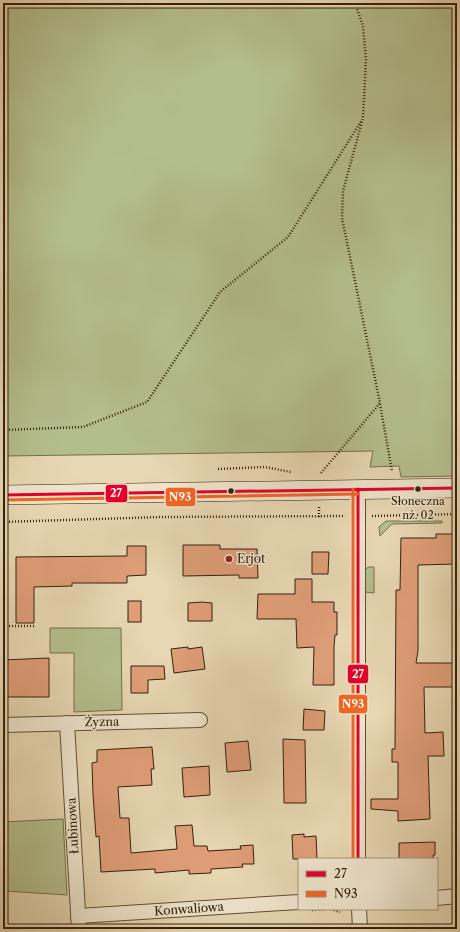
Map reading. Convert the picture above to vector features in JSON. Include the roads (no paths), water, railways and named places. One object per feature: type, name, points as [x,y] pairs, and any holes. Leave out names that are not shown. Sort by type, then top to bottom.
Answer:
[{"type":"street","points":[[3,495],[457,488]]},
{"type":"street","points":[[358,489],[358,858]]},
{"type":"street","name":"Żyzna","points":[[3,725],[200,720]]},
{"type":"street","name":"Łubinowa","points":[[67,723],[79,923]]},
{"type":"street","points":[[438,898],[457,896]]},
{"type":"street","name":"Konwaliowa","points":[[79,923],[298,902]]},
{"type":"street","points":[[359,910],[360,929]]},
{"type":"place","name":"Słoneczna nż. 02","points":[[418,489]]},
{"type":"place","name":"Erjot","points":[[229,559]]}]
